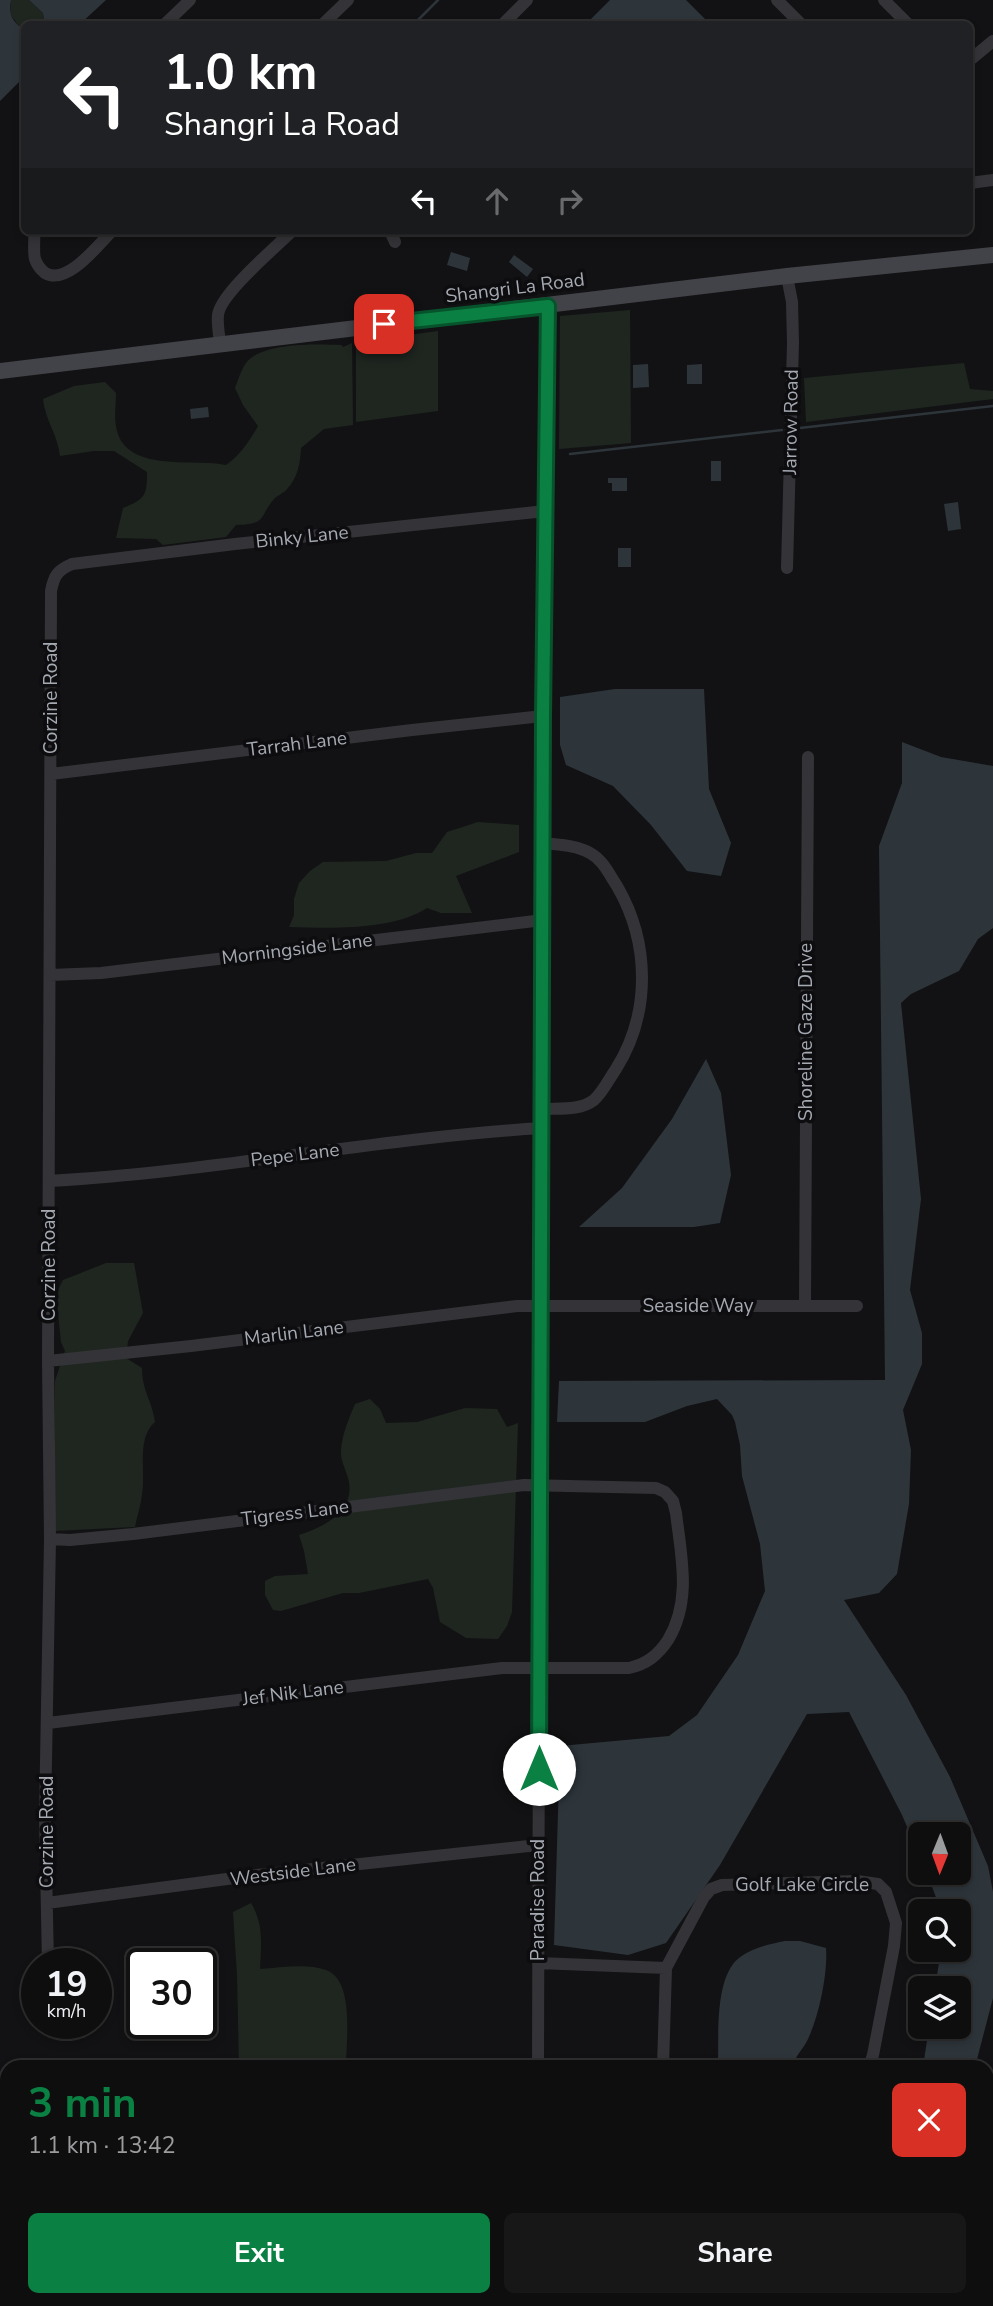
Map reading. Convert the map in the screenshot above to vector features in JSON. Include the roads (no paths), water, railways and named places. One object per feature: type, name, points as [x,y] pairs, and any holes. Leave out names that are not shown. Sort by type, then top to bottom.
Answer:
[{"type":"street","points":[[168,21],[190,0]]},
{"type":"street","points":[[326,21],[348,0]]},
{"type":"street","points":[[506,21],[527,0]]},
{"type":"street","points":[[777,0],[798,21]]},
{"type":"street","points":[[884,0],[905,21]]},
{"type":"street","points":[[973,58],[993,41]]},
{"type":"street","points":[[973,183],[993,180]]},
{"type":"street","points":[[34,235],[35,258],[40,269],[50,275],[61,276],[71,271],[108,235]]},
{"type":"street","points":[[220,343],[218,315],[221,304],[234,287],[288,235]]},
{"type":"street","name":"Shangri La Road","points":[[0,371],[787,276],[993,255]]},
{"type":"street","name":"Jarrow Road","points":[[787,276],[792,302],[793,343],[787,568]]},
{"type":"street","name":"Paradise Road","points":[[538,2060],[543,716],[548,306]]},
{"type":"street","name":"Binky Lane","points":[[59,569],[72,564],[235,544],[545,511]]},
{"type":"street","name":"Corzine Road","points":[[48,1948],[45,1817],[50,1539],[48,1361],[51,591],[53,579],[59,569]]},
{"type":"street","name":"Tarrah Lane","points":[[51,774],[543,716]]},
{"type":"street","name":"Shoreline Gaze Drive","points":[[805,1306],[807,757]]},
{"type":"street","points":[[542,1109],[584,1105],[601,1092],[633,1034],[641,996],[642,970],[632,918],[606,868],[590,853],[580,848],[543,843]]},
{"type":"street","name":"Morningside Lane","points":[[50,975],[101,973],[543,919]]},
{"type":"street","name":"Pepe Lane","points":[[49,1181],[199,1168],[488,1131],[542,1128]]},
{"type":"street","name":"Seaside Way","points":[[540,1305],[857,1306]]},
{"type":"street","name":"Marlin Lane","points":[[48,1361],[540,1305]]},
{"type":"street","name":"Tigress Lane","points":[[50,1539],[70,1540],[120,1535],[524,1485],[644,1487],[666,1492],[673,1501],[676,1513],[684,1592],[676,1624],[665,1644],[649,1661],[640,1665],[619,1668],[539,1667]]},
{"type":"street","name":"Jef Nik Lane","points":[[48,1723],[502,1668],[539,1667]]},
{"type":"street","name":"Westside Lane","points":[[47,1903],[257,1875],[538,1845]]},
{"type":"street","name":"Golf Lake Circle","points":[[663,2060],[666,1968],[704,1897],[711,1889],[722,1885],[857,1881],[878,1884],[886,1892],[896,1935],[871,2060]]},
{"type":"street","points":[[538,1963],[666,1968]]},
{"type":"waterway","points":[[417,21],[438,0]]},
{"type":"waterway","points":[[800,428],[993,406]]},
{"type":"waterway","points":[[570,454],[782,430]]}]
